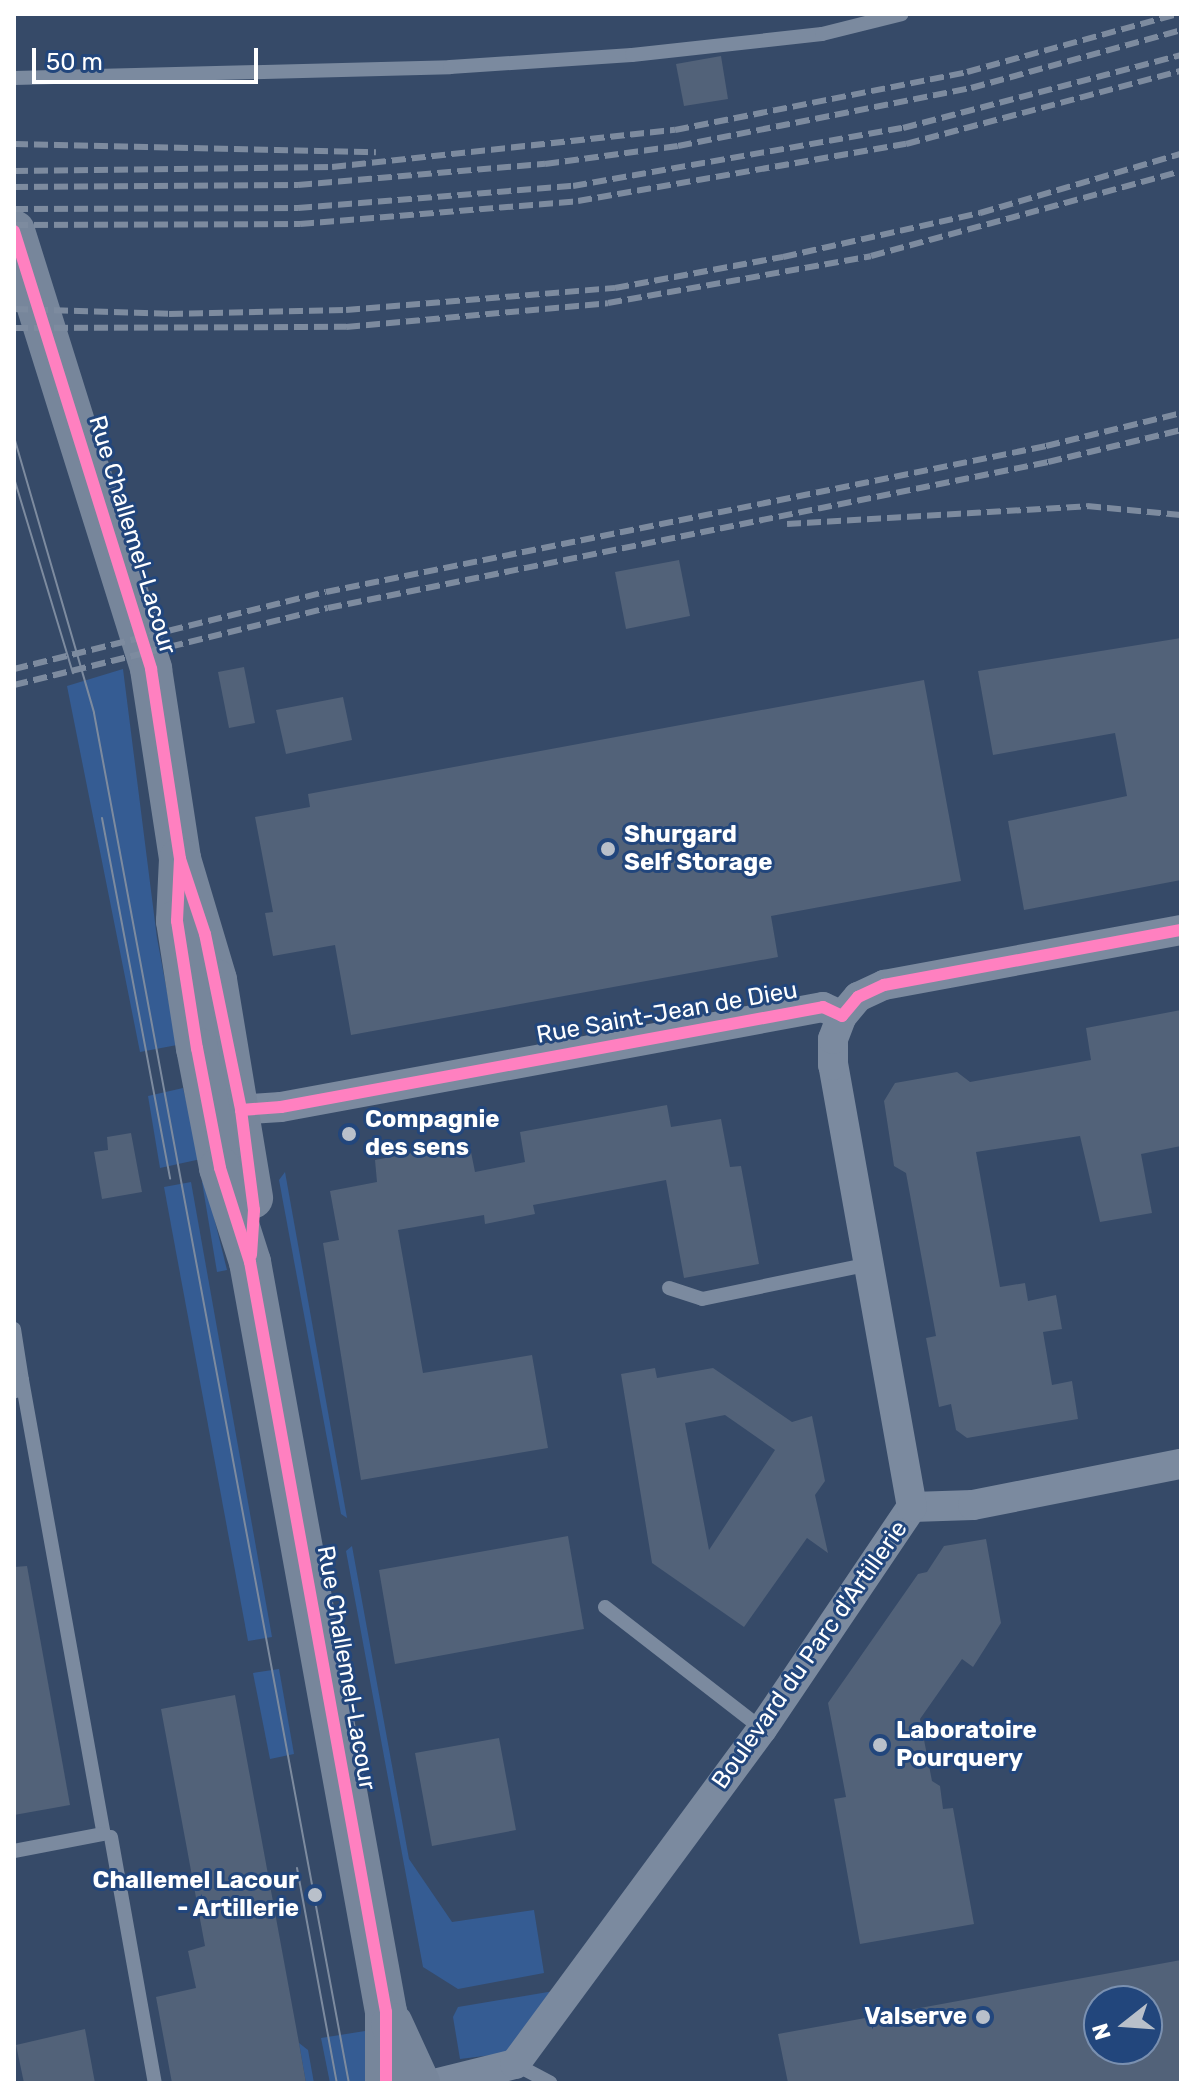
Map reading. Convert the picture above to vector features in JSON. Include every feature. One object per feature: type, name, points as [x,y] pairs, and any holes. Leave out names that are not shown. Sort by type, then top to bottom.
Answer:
[{"type":"street","name":"Rue Challemel-Lacour","points":[[14,231],[151,669],[180,859],[177,921],[254,1210],[250,1262],[386,2012],[386,2083]]},
{"type":"street","points":[[842,1016],[858,997],[884,985],[1181,930]]},
{"type":"street","name":"Rue Saint-Jean de Dieu","points":[[225,1110],[281,1107],[823,1007],[842,1016]]},
{"type":"street","name":"Boulevard du Parc d'Artillerie","points":[[515,2064],[762,1729],[912,1507],[833,1065],[833,1039],[842,1016]]},
{"type":"street","points":[[912,1507],[973,1505],[1181,1464]]},
{"type":"street","name":"Rue Challemel-Lacour","points":[[386,2012],[419,2083]]},
{"type":"street","points":[[438,2083],[515,2064]]},
{"type":"lane","points":[[14,78],[450,67],[632,55],[822,34],[902,14]]},
{"type":"lane","points":[[669,1288],[702,1299],[869,1264]]},
{"type":"lane","points":[[14,1329],[18,1386],[155,2083]]},
{"type":"lane","points":[[605,1607],[762,1729]]},
{"type":"lane","points":[[14,1851],[106,1834]]},
{"type":"lane","points":[[515,2064],[550,2083]]},
{"type":"shaded area","points":[[123,669],[157,938],[177,1045],[140,1052],[67,686]]},
{"type":"shaded area","points":[[183,1088],[201,1159],[160,1168],[148,1096]]},
{"type":"shaded area","points":[[285,1172],[347,1518],[341,1514],[279,1180]]},
{"type":"shaded area","points":[[205,1181],[227,1270],[217,1272],[202,1182]]},
{"type":"shaded area","points":[[191,1182],[272,1637],[248,1641],[164,1187]]},
{"type":"shaded area","points":[[352,1546],[409,1859],[452,1922],[534,1910],[544,1973],[458,1989],[423,1967],[346,1551]]},
{"type":"shaded area","points":[[279,1669],[294,1754],[270,1759],[253,1673]]},
{"type":"shaded area","points":[[560,1990],[508,2053],[460,2059],[453,2017],[458,2007]]},
{"type":"shaded area","points":[[365,2031],[371,2083],[330,2083],[321,2038]]},
{"type":"shaded area","points":[[299,2043],[308,2050],[314,2083],[306,2083]]},
{"type":"building","points":[[721,56],[728,99],[684,106],[676,64]]},
{"type":"building","points":[[679,560],[690,616],[626,629],[615,572]]},
{"type":"building","points":[[1181,638],[1181,880],[1024,910],[1008,821],[1127,796],[1115,733],[993,755],[978,671]]},
{"type":"building","points":[[244,667],[255,723],[229,728],[218,672]]},
{"type":"building","name":"Shurgard Self Storage","points":[[924,680],[961,881],[771,916],[778,957],[351,1035],[335,945],[273,956],[265,913],[273,912],[255,817],[310,807],[308,794]]},
{"type":"building","points":[[343,697],[352,740],[286,754],[276,710]]},
{"type":"building","points":[[1181,1010],[1181,1146],[1141,1154],[1152,1213],[1100,1222],[1080,1136],[976,1152],[1000,1287],[1025,1283],[1028,1301],[1056,1295],[1062,1329],[1043,1332],[1052,1385],[1072,1381],[1078,1419],[967,1438],[956,1430],[951,1404],[939,1407],[926,1338],[936,1336],[906,1173],[894,1166],[884,1101],[895,1083],[957,1072],[970,1082],[1091,1060],[1086,1028]]},
{"type":"building","points":[[667,1105],[671,1127],[721,1119],[730,1167],[741,1166],[759,1264],[684,1278],[666,1180],[533,1205],[535,1214],[485,1224],[484,1215],[398,1230],[423,1373],[532,1355],[548,1448],[361,1480],[323,1243],[339,1240],[330,1191],[377,1182],[375,1160],[469,1142],[475,1172],[525,1162],[520,1132]]},
{"type":"building","points":[[131,1133],[142,1192],[102,1199],[94,1152],[108,1150],[107,1137]]},
{"type":"building","points":[[655,1368],[657,1378],[713,1368],[792,1422],[812,1416],[825,1481],[815,1495],[828,1553],[807,1538],[744,1627],[652,1563],[621,1374]],"holes":[[[725,1415],[775,1450],[709,1550],[685,1423]]]},
{"type":"building","points":[[568,1536],[584,1629],[395,1664],[379,1570]]},
{"type":"building","name":"Laboratoire Pourquery","points":[[986,1539],[1001,1623],[973,1667],[962,1659],[920,1719],[932,1781],[940,1786],[943,1809],[953,1808],[974,1924],[860,1944],[834,1799],[846,1797],[828,1703],[918,1574],[927,1572],[944,1546]]},
{"type":"building","points":[[27,1566],[70,1805],[14,1815],[14,1567]]},
{"type":"building","points":[[235,1695],[306,2083],[172,2083],[156,1997],[196,1988],[188,1951],[205,1946],[161,1709]]},
{"type":"building","points":[[499,1738],[516,1830],[432,1846],[415,1753]]},
{"type":"building","name":"Valserve","points":[[1181,1960],[1181,2083],[788,2083],[778,2034]]},
{"type":"building","points":[[85,2029],[95,2083],[24,2083],[16,2045]]},
{"type":"tram line","points":[[14,437],[94,713],[349,2083]]},
{"type":"tram line","points":[[14,478],[73,673]]},
{"type":"tram line","points":[[102,818],[170,1179]]},
{"type":"tram line","points":[[297,1868],[337,2083]]},
{"type":"railway","points":[[14,171],[332,167],[675,130],[967,72],[1178,14]]},
{"type":"railway","points":[[14,187],[298,185],[545,164],[678,146],[971,88],[1181,30]]},
{"type":"railway","points":[[14,209],[298,208],[573,186],[903,128],[1181,55]]},
{"type":"railway","points":[[14,225],[300,224],[578,201],[906,144],[1181,71]]},
{"type":"railway","points":[[14,144],[376,152]]},
{"type":"railway","points":[[14,309],[169,314],[346,310],[615,288],[783,257],[980,213],[1181,154]]},
{"type":"railway","points":[[14,328],[346,327],[608,303],[871,256],[1181,171]]},
{"type":"railway","points":[[14,669],[326,592],[1046,446],[1181,413]]},
{"type":"railway","points":[[14,685],[328,608],[1048,462],[1181,430]]},
{"type":"railway","points":[[787,524],[1087,506],[1181,515]]},
{"type":"cycle path","points":[[14,231],[151,669],[180,859],[205,934],[241,1110],[254,1210],[251,1255]]},
{"type":"cycle path","points":[[180,859],[177,921],[197,1048],[220,1168],[250,1262],[386,2012],[386,2083]]},
{"type":"cycle path","points":[[241,1110],[281,1107],[823,1007],[842,1016],[858,997],[884,985],[1181,930]]},
{"type":"place","name":"Shurgard Self Storage","points":[[608,849]]},
{"type":"place","name":"Compagnie des sens","points":[[349,1134]]},
{"type":"place","name":"Laboratoire Pourquery","points":[[880,1745]]},
{"type":"place","name":"Challemel Lacour - Artillerie","points":[[315,1895]]},
{"type":"place","name":"Valserve","points":[[983,2017]]}]
